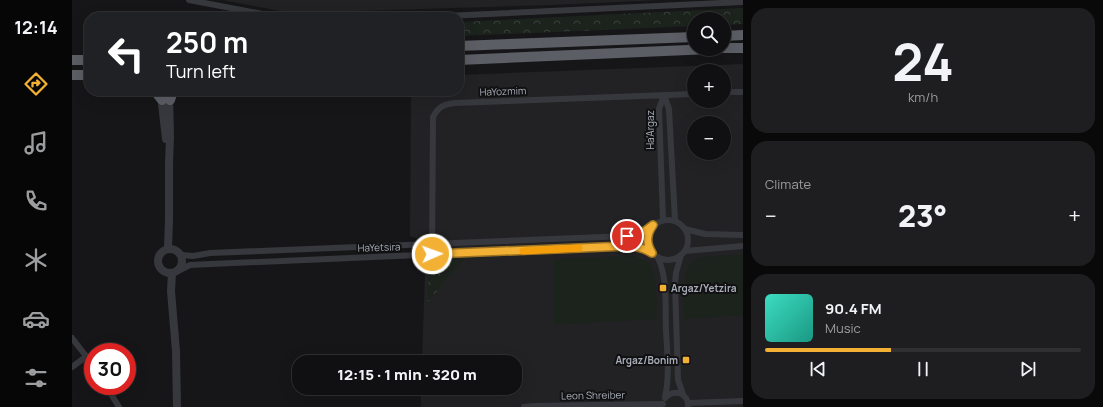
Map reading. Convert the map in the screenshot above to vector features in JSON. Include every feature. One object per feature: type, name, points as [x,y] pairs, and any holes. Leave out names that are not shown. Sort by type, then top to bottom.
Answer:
[{"type":"highway","points":[[731,36],[743,35]]},
{"type":"highway","points":[[464,46],[687,37]]},
{"type":"highway","points":[[731,48],[743,48]]},
{"type":"highway","points":[[464,60],[687,50]]},
{"type":"highway","points":[[72,60],[84,60]]},
{"type":"highway","points":[[72,75],[84,75]]},
{"type":"street","points":[[188,0],[252,12]]},
{"type":"street","points":[[464,15],[743,2]]},
{"type":"street","points":[[731,92],[743,92]]},
{"type":"street","name":"HaYozmim","points":[[432,254],[433,117],[436,111],[445,104],[687,94]]},
{"type":"street","name":"Ha'Argaz","points":[[663,220],[659,109],[664,95]]},
{"type":"street","name":"Ha'Argaz","points":[[664,95],[669,109],[675,220]]},
{"type":"street","points":[[167,96],[169,164],[168,248]]},
{"type":"street","points":[[663,406],[668,380],[664,284],[661,265],[658,258],[652,253],[647,242],[653,225],[663,220],[675,220],[683,226],[688,241],[676,273],[675,283],[678,380],[683,394],[688,405],[743,401]]},
{"type":"street","name":"HaYetsira","points":[[181,255],[193,256],[210,253],[627,236],[645,231],[653,225]]},
{"type":"street","points":[[685,229],[705,234],[743,235]]},
{"type":"street","name":"HaYetsira","points":[[172,272],[190,265],[627,246],[638,246],[652,253]]},
{"type":"street","points":[[658,258],[670,260],[683,253],[743,246]]},
{"type":"street","points":[[172,272],[160,267],[158,259],[161,252],[168,248],[176,250],[181,255],[182,264],[172,272],[171,291],[176,351],[177,407]]},
{"type":"street","points":[[72,338],[84,352]]},
{"type":"street","points":[[72,367],[84,358]]},
{"type":"street","points":[[665,397],[671,393],[679,392],[683,394]]},
{"type":"street","points":[[112,395],[119,407]]},
{"type":"street","name":"Leon Shreiber","points":[[524,407],[663,406]]},
{"type":"shaded area","points":[[222,0],[662,0],[551,5],[286,12]]},
{"type":"shaded area","points":[[731,64],[743,64],[743,407],[421,407],[421,395],[522,395],[522,355],[422,355],[426,242],[410,236],[411,96],[464,96],[464,75],[687,66],[687,108],[731,108]]},
{"type":"green space","points":[[743,8],[743,24],[731,25],[731,12],[687,12],[687,26],[464,36],[464,22]]},
{"type":"green space","points":[[743,254],[743,315],[684,319],[683,295],[685,277],[691,263],[697,259],[712,256]]},
{"type":"green space","points":[[633,256],[642,259],[650,265],[652,269],[656,290],[657,319],[554,325],[554,259]]},
{"type":"green space","points":[[466,257],[428,302],[428,260]]},
{"type":"slow traffic","points":[[523,251],[579,248]]},
{"type":"place","name":"Argaz/Yetzira","points":[[663,288]]},
{"type":"place","name":"Argaz/Bonim","points":[[686,360]]},
{"type":"route","points":[[432,254],[627,246],[638,246],[652,253],[647,242],[653,225],[645,231],[627,236]]}]
